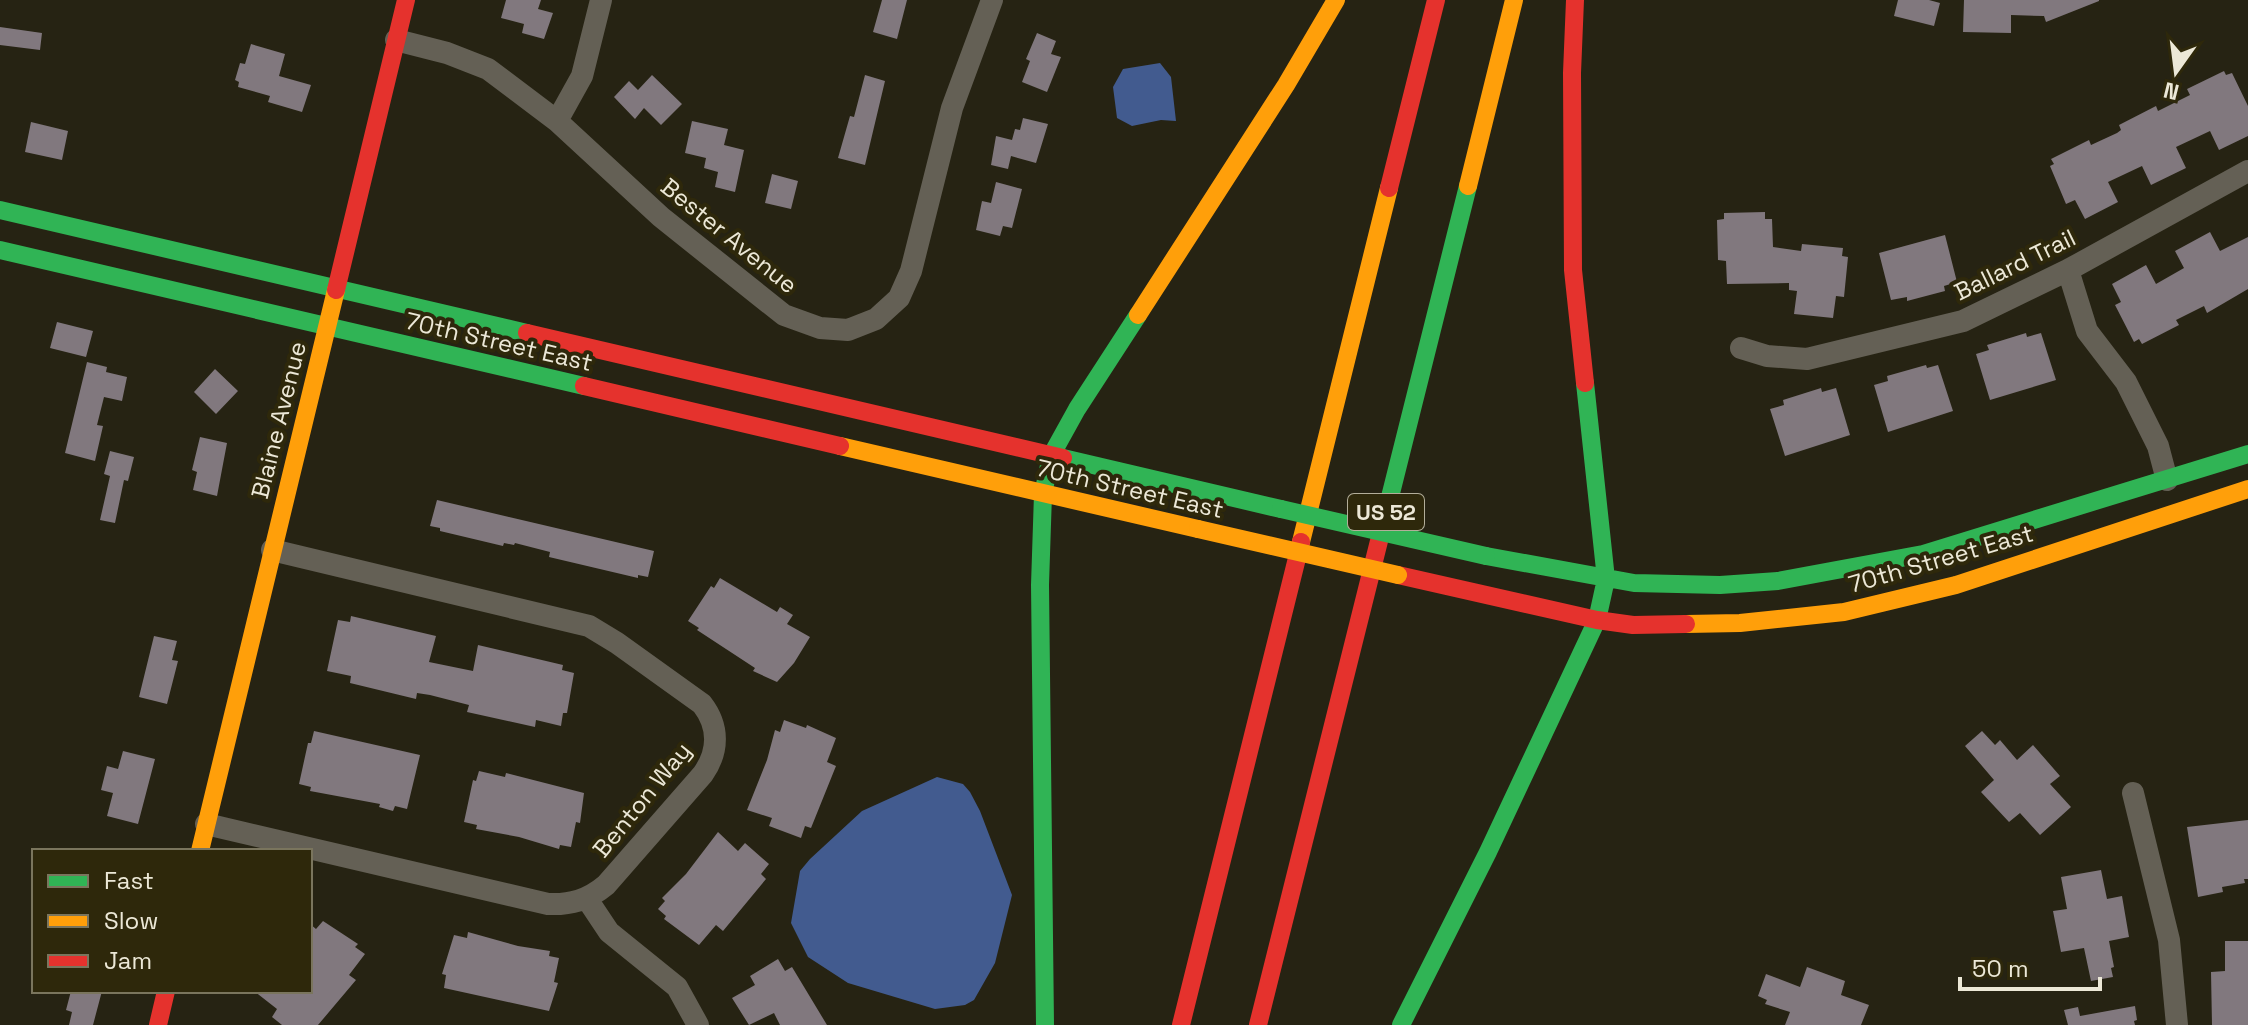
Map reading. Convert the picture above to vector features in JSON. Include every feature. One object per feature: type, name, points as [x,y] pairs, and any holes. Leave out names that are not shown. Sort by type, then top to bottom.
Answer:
[{"type":"main road","name":"Blaine Avenue","points":[[200,849],[406,0]]},
{"type":"main road","points":[[1045,1025],[1040,600],[1043,494],[1051,456],[1077,409],[1286,85],[1336,0]]},
{"type":"main road","name":"US 52","points":[[1181,1025],[1436,0]]},
{"type":"main road","name":"US 52","points":[[1258,1025],[1514,0]]},
{"type":"main road","points":[[1401,1025],[1488,852],[1597,620],[1606,579],[1573,270],[1572,73],[1575,0]]},
{"type":"main road","name":"70th Street East","points":[[0,210],[1486,556],[1634,583],[1720,585],[1778,581],[1923,554],[2248,454]]},
{"type":"main road","name":"70th Street East","points":[[0,250],[1478,594],[1633,625],[1740,623],[1844,612],[1956,585],[2248,489]]},
{"type":"main road","points":[[158,1025],[166,993]]},
{"type":"street","points":[[557,121],[582,76],[601,0]]},
{"type":"street","name":"Bester Avenue","points":[[396,40],[447,53],[488,69],[557,121],[661,217],[784,315],[820,328],[848,330],[876,319],[899,298],[911,271],[952,108],[992,0]]},
{"type":"street","name":"Ballard Trail","points":[[1741,348],[1767,356],[1807,359],[1963,321],[2068,270],[2248,171]]},
{"type":"street","points":[[2068,270],[2087,331],[2126,382],[2158,446],[2167,480]]},
{"type":"street","name":"Benton Way","points":[[272,550],[589,626],[702,704],[709,713],[716,735],[716,746],[709,765],[606,885],[587,899]]},
{"type":"street","points":[[2133,793],[2169,940],[2177,1025]]},
{"type":"street","points":[[206,824],[548,904],[564,905],[587,899],[609,932],[677,987],[698,1025]]},
{"type":"water","points":[[1160,63],[1171,77],[1176,121],[1161,120],[1132,126],[1117,118],[1113,87],[1123,69]]},
{"type":"water","points":[[937,777],[963,784],[970,792],[1012,895],[995,963],[974,1000],[965,1005],[935,1009],[848,983],[808,957],[791,923],[800,871],[810,859],[862,811]]},
{"type":"building","points":[[506,0],[541,0],[538,9],[553,13],[544,39],[522,33],[524,24],[501,18]]},
{"type":"building","points":[[882,0],[907,0],[897,39],[873,32]]},
{"type":"building","points":[[1898,0],[1940,3],[1934,26],[1894,16]]},
{"type":"building","points":[[1964,0],[2099,1],[2046,22],[2044,16],[2011,15],[2011,33],[1963,32]]},
{"type":"building","points":[[0,27],[42,33],[40,50],[0,45]]},
{"type":"building","points":[[1037,33],[1056,41],[1051,54],[1061,57],[1047,92],[1022,82],[1030,61],[1026,59]]},
{"type":"building","points":[[251,44],[285,54],[279,76],[311,85],[302,112],[268,102],[270,96],[238,87],[239,82],[235,80],[240,63],[245,64]]},
{"type":"building","points":[[2224,71],[2226,75],[2232,73],[2248,106],[2248,136],[2219,150],[2210,131],[2176,147],[2186,168],[2151,185],[2142,166],[2108,182],[2118,202],[2085,219],[2075,200],[2066,204],[2050,166],[2054,164],[2051,159],[2089,140],[2091,145],[2117,133],[2121,130],[2119,125],[2156,106],[2158,111],[2190,95],[2187,89]]},
{"type":"building","points":[[652,75],[682,104],[661,125],[644,108],[635,119],[614,97],[629,81],[638,90]]},
{"type":"building","points":[[865,75],[885,81],[865,165],[838,158],[850,116],[854,117]]},
{"type":"building","points":[[1023,118],[1048,124],[1036,163],[1011,156],[1008,169],[991,165],[996,136],[1012,140],[1015,129],[1020,130]]},
{"type":"building","points":[[692,121],[728,129],[724,145],[744,150],[735,192],[715,187],[718,172],[704,168],[706,158],[685,153]]},
{"type":"building","points":[[31,122],[68,131],[62,160],[25,152]]},
{"type":"building","points":[[772,174],[798,181],[791,209],[765,203]]},
{"type":"building","points":[[996,182],[1022,189],[1012,228],[1003,226],[1000,236],[976,230],[982,201],[991,203]]},
{"type":"building","points":[[1765,212],[1765,219],[1772,219],[1773,247],[1801,251],[1802,244],[1843,248],[1842,256],[1848,257],[1844,297],[1836,296],[1833,318],[1794,314],[1797,291],[1789,290],[1789,283],[1727,284],[1726,261],[1718,260],[1717,220],[1724,219],[1724,213]]},
{"type":"building","points":[[2210,232],[2220,251],[2248,237],[2248,289],[2207,313],[2204,306],[2176,320],[2179,325],[2142,344],[2139,339],[2134,342],[2115,305],[2121,302],[2112,284],[2146,265],[2156,284],[2184,268],[2175,251]]},
{"type":"building","points":[[1945,235],[1957,282],[1944,286],[1945,291],[1907,301],[1907,297],[1891,300],[1879,253]]},
{"type":"building","points":[[57,322],[93,331],[86,357],[50,348]]},
{"type":"building","points":[[2026,333],[2027,337],[2041,333],[2056,380],[1990,400],[1976,354],[1989,350],[1987,345]]},
{"type":"building","points":[[87,362],[107,367],[106,372],[127,377],[122,401],[104,397],[97,425],[103,426],[95,461],[65,453]]},
{"type":"building","points":[[1926,365],[1927,368],[1938,365],[1953,411],[1888,432],[1874,385],[1888,381],[1887,376]]},
{"type":"building","points":[[215,369],[238,391],[216,414],[194,392]]},
{"type":"building","points":[[1821,388],[1822,392],[1836,388],[1850,435],[1785,456],[1770,409],[1784,405],[1783,400]]},
{"type":"building","points":[[200,437],[227,443],[217,496],[193,490],[197,472],[192,470]]},
{"type":"building","points":[[110,451],[134,457],[128,481],[124,480],[115,523],[100,520],[110,476],[104,474]]},
{"type":"building","points":[[437,500],[654,551],[648,577],[638,575],[638,578],[549,557],[550,552],[515,543],[504,543],[503,546],[440,531],[440,528],[430,526]]},
{"type":"building","points":[[720,578],[777,612],[780,607],[793,615],[787,624],[810,637],[794,663],[777,682],[753,671],[755,668],[688,621],[711,586],[714,588]]},
{"type":"building","points":[[351,616],[436,636],[429,662],[473,671],[478,645],[563,665],[562,670],[574,673],[567,713],[563,713],[561,726],[536,720],[535,727],[467,712],[469,705],[417,693],[416,699],[350,683],[351,676],[327,671],[338,620],[350,622]]},
{"type":"building","points":[[154,636],[177,641],[172,660],[178,661],[167,704],[139,697]]},
{"type":"building","points":[[784,720],[806,728],[807,725],[836,738],[827,762],[836,766],[811,828],[805,826],[801,838],[769,826],[772,818],[747,810],[775,730],[780,732]]},
{"type":"building","points":[[314,731],[420,755],[407,809],[395,806],[393,811],[379,807],[380,804],[310,791],[311,787],[299,784],[308,743],[311,743]]},
{"type":"building","points":[[1982,731],[1995,745],[2000,740],[2017,760],[2033,745],[2060,776],[2050,784],[2071,807],[2040,835],[2020,813],[2009,822],[1981,792],[1994,780],[1965,746]]},
{"type":"building","points":[[123,751],[155,759],[138,824],[107,816],[113,793],[101,790],[107,766],[118,769]]},
{"type":"building","points":[[479,771],[505,777],[506,773],[584,793],[580,823],[576,822],[571,847],[560,845],[559,849],[476,829],[477,825],[464,822],[473,780],[476,781]]},
{"type":"building","points":[[2248,820],[2248,879],[2244,879],[2245,883],[2222,887],[2223,892],[2198,897],[2187,827]]},
{"type":"building","points":[[718,832],[738,851],[745,843],[769,864],[761,874],[766,879],[723,931],[716,925],[699,945],[664,919],[666,916],[658,909],[665,901],[662,898],[686,874]]},
{"type":"building","points":[[2101,870],[2107,899],[2122,896],[2129,937],[2109,941],[2113,977],[2091,981],[2084,948],[2061,952],[2053,911],[2067,909],[2061,877]]},
{"type":"building","points":[[323,921],[358,944],[355,947],[365,954],[349,975],[356,980],[318,1025],[282,1025],[272,1017],[277,1009],[257,993],[312,993],[312,926],[316,929]]},
{"type":"building","points":[[468,932],[550,951],[549,956],[559,958],[554,982],[558,983],[549,1011],[444,988],[446,975],[442,974],[454,935],[467,938]]},
{"type":"building","points":[[2225,941],[2248,941],[2248,1025],[2212,1025],[2211,972],[2225,971]]},
{"type":"building","points":[[778,959],[785,971],[792,967],[827,1025],[780,1025],[774,1013],[749,1025],[732,998],[755,985],[750,976]]},
{"type":"building","points":[[1807,967],[1845,981],[1841,995],[1869,1005],[1861,1025],[1785,1025],[1790,1012],[1765,1004],[1767,1000],[1758,996],[1766,974],[1800,987]]},
{"type":"building","points":[[70,993],[101,993],[93,1025],[69,1025],[72,1012],[66,1010]]},
{"type":"building","points":[[2135,1006],[2135,1025],[2068,1025],[2064,1010],[2078,1007],[2080,1016]]},
{"type":"traffic: fast","points":[[1380,537],[1468,186]]},
{"type":"traffic: fast","points":[[0,210],[527,333]]},
{"type":"traffic: fast","points":[[0,250],[584,386]]},
{"type":"traffic: fast","points":[[1045,1025],[1040,585],[1043,494],[1051,456],[1077,409],[1138,315]]},
{"type":"traffic: fast","points":[[1401,1025],[1488,852],[1597,620],[1606,579],[1585,383]]},
{"type":"traffic: fast","points":[[1486,556],[1634,583],[1720,585],[1778,581],[1923,554],[2248,454]]},
{"type":"traffic: fast","points":[[1063,458],[1281,509]]},
{"type":"traffic: fast","points":[[1281,509],[1486,556]]},
{"type":"traffic: slow","points":[[1138,315],[1286,85],[1336,0]]},
{"type":"traffic: slow","points":[[1468,186],[1514,0]]},
{"type":"traffic: slow","points":[[1301,542],[1389,188]]},
{"type":"traffic: slow","points":[[200,849],[336,290]]},
{"type":"traffic: slow","points":[[840,446],[1198,529]]},
{"type":"traffic: slow","points":[[1686,624],[1740,623],[1844,612],[1956,585],[2248,489]]},
{"type":"traffic: slow","points":[[1198,529],[1398,575]]},
{"type":"traffic: jam","points":[[336,290],[406,0]]},
{"type":"traffic: jam","points":[[1389,188],[1436,0]]},
{"type":"traffic: jam","points":[[1575,0],[1572,73],[1573,270],[1585,383]]},
{"type":"traffic: jam","points":[[527,333],[1063,458]]},
{"type":"traffic: jam","points":[[584,386],[840,446]]},
{"type":"traffic: jam","points":[[1258,1025],[1380,537]]},
{"type":"traffic: jam","points":[[1181,1025],[1301,542]]},
{"type":"traffic: jam","points":[[1398,575],[1597,620],[1633,625],[1686,624]]},
{"type":"traffic: jam","points":[[158,1025],[166,993]]}]
